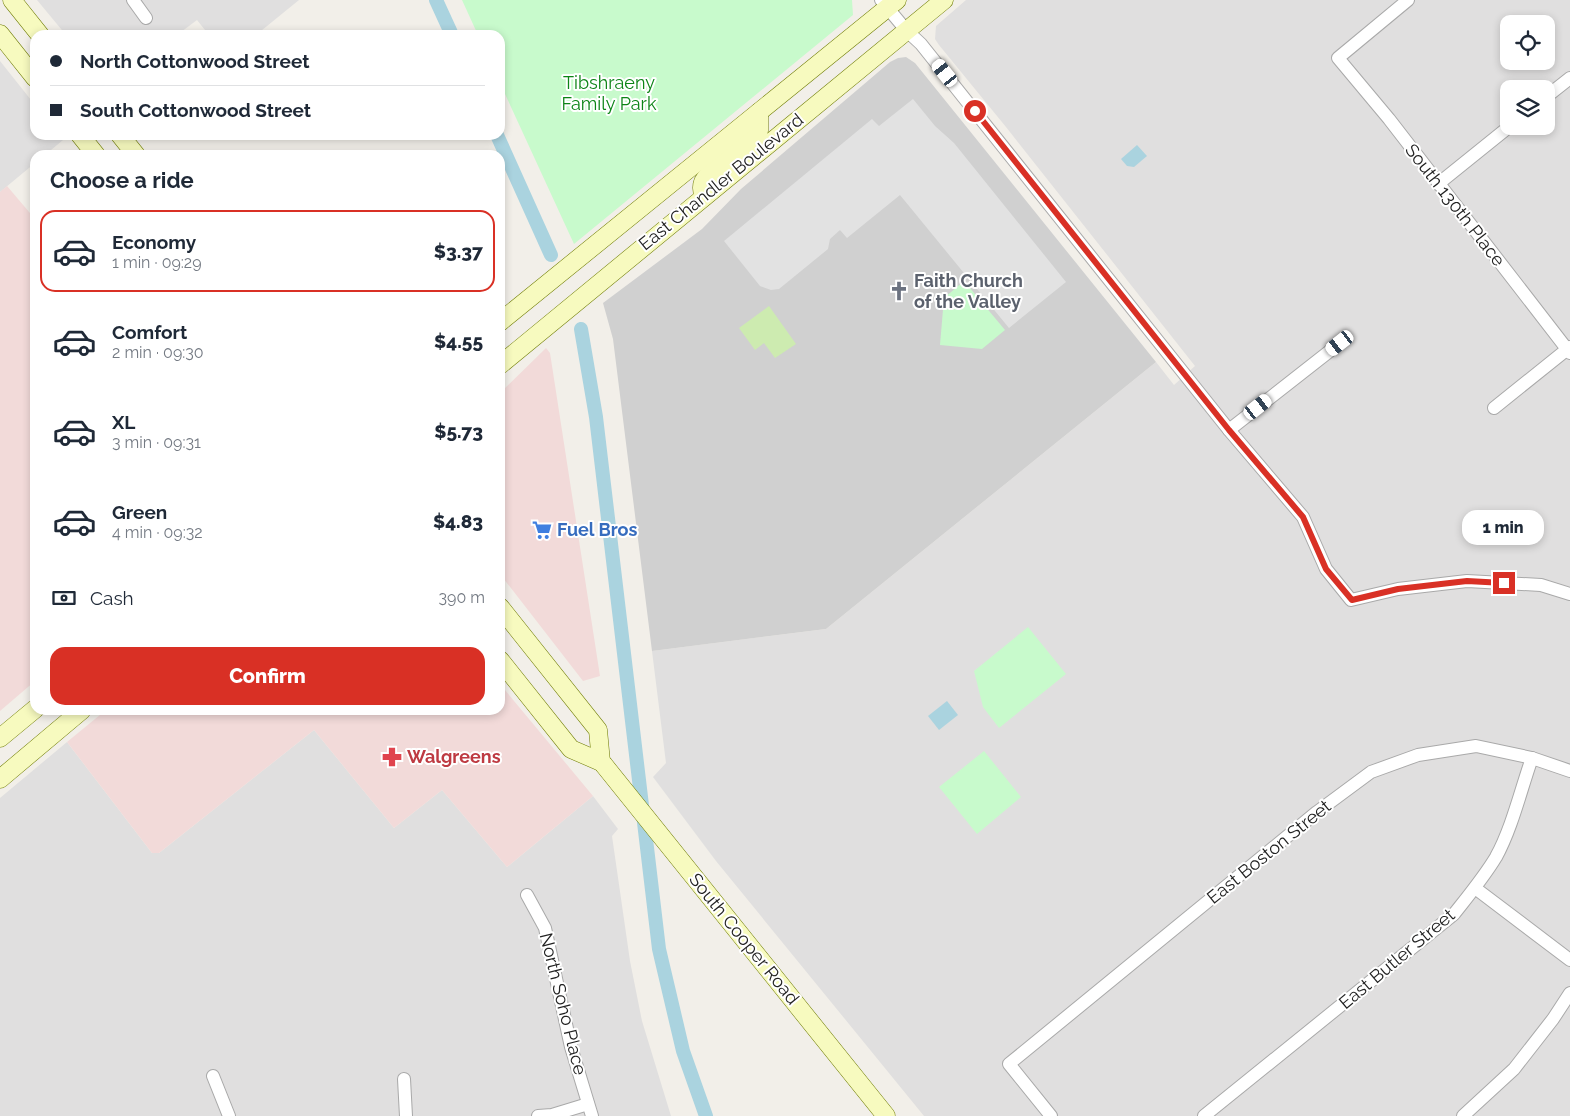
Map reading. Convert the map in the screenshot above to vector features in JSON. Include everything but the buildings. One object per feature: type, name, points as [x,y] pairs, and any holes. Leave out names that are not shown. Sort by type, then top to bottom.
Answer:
[{"type":"main road","points":[[12,0],[36,30]]},
{"type":"main road","name":"East Chandler Boulevard","points":[[505,361],[944,0]]},
{"type":"main road","name":"East Chandler Boulevard","points":[[505,318],[759,112],[888,3]]},
{"type":"main road","points":[[0,34],[30,72]]},
{"type":"main road","points":[[704,197],[701,191],[703,181],[759,131],[759,112]]},
{"type":"main road","points":[[84,140],[92,150]]},
{"type":"main road","points":[[124,140],[132,150]]},
{"type":"main road","points":[[505,613],[598,730],[601,762]]},
{"type":"main road","name":"South Cooper Road","points":[[505,666],[571,749],[601,762],[666,840],[886,1116]]},
{"type":"main road","points":[[0,738],[30,713]]},
{"type":"main road","points":[[0,779],[70,715]]},
{"type":"street","points":[[133,0],[146,18]]},
{"type":"street","name":"South 130th Place","points":[[1408,0],[1338,58],[1569,350]]},
{"type":"street","points":[[888,3],[906,30],[921,44],[1229,430],[1303,517],[1326,569],[1352,600],[1398,589],[1467,581],[1541,585],[1570,594]]},
{"type":"street","points":[[1555,90],[1570,78]]},
{"type":"street","points":[[1438,184],[1500,134]]},
{"type":"street","points":[[1229,430],[1340,343]]},
{"type":"street","points":[[1494,408],[1569,350]]},
{"type":"street","name":"East Boston Street","points":[[1051,1116],[1009,1064],[1317,812],[1371,772],[1418,755],[1476,746],[1532,758],[1570,771]]},
{"type":"street","name":"East Butler Street","points":[[1204,1116],[1454,914],[1475,888],[1496,856],[1506,835],[1532,758]]},
{"type":"street","points":[[1475,888],[1570,960]]},
{"type":"street","name":"North Soho Place","points":[[527,895],[545,928],[571,1047],[590,1110]]},
{"type":"street","points":[[1463,1116],[1514,1069],[1553,1019],[1570,993]]},
{"type":"street","points":[[213,1076],[229,1116]]},
{"type":"street","points":[[404,1079],[406,1116]]},
{"type":"street","points":[[538,1116],[590,1110]]},
{"type":"shaded area","points":[[37,0],[299,0],[262,30],[205,30],[197,20],[184,30],[62,30]]},
{"type":"shaded area","points":[[966,0],[1570,0],[1570,1116],[924,1116],[716,861],[653,777],[666,763],[652,651],[826,629],[1156,362],[1174,385],[1195,366],[935,39],[936,26]]},
{"type":"shaded area","points":[[906,57],[915,63],[1156,362],[826,629],[652,651],[613,339],[603,303],[702,229],[741,189],[890,62]]},
{"type":"shaded area","points":[[0,61],[30,99],[30,140],[63,140],[51,150],[30,150],[30,167],[0,192]]},
{"type":"shaded area","points":[[913,99],[935,126],[954,143],[1066,282],[1009,328],[900,195],[847,238],[840,230],[830,239],[828,249],[779,289],[771,290],[760,286],[724,241],[872,119],[879,126]]},
{"type":"shaded area","points":[[7,186],[30,213],[30,685],[0,711],[0,192]]},
{"type":"shaded area","points":[[546,348],[550,353],[600,676],[583,681],[505,580],[505,388]]},
{"type":"shaded area","points":[[505,690],[593,796],[507,867],[442,790],[394,828],[314,730],[159,853],[152,853],[67,742],[100,715],[505,715]]},
{"type":"shaded area","points":[[314,730],[394,828],[442,790],[507,867],[593,796],[618,829],[612,836],[630,961],[642,1021],[671,1116],[0,1116],[0,798],[67,742],[152,853],[159,853]]},
{"type":"green space","name":"Tibshraeny Family Park","points":[[462,0],[852,0],[853,15],[574,244],[505,94],[505,30],[476,30]]},
{"type":"green space","points":[[964,281],[1005,330],[982,349],[940,345],[944,298]]},
{"type":"green space","points":[[769,306],[796,344],[775,358],[764,343],[755,350],[739,328]]},
{"type":"green space","points":[[1028,627],[1066,674],[999,728],[983,707],[974,671]]},
{"type":"green space","points":[[984,751],[1021,797],[977,834],[939,787]]},
{"type":"water","points":[[1137,145],[1147,156],[1134,167],[1127,166],[1121,159]]},
{"type":"water","points":[[947,701],[958,715],[939,730],[928,716]]},
{"type":"waterway","points":[[436,0],[450,30]]},
{"type":"waterway","points":[[499,140],[504,150]]},
{"type":"waterway","points":[[505,153],[551,255]]},
{"type":"waterway","points":[[581,329],[596,417],[659,949],[683,1051],[706,1116]]},
{"type":"place","name":"Faith Church of the Valley","points":[[899,291]]},
{"type":"place","name":"Fuel Bros","points":[[542,530]]},
{"type":"place","name":"Walgreens","points":[[392,757]]},
{"type":"route","points":[[975,111],[1229,430],[1303,517],[1326,569],[1352,600],[1398,589],[1467,581],[1504,583]]}]
